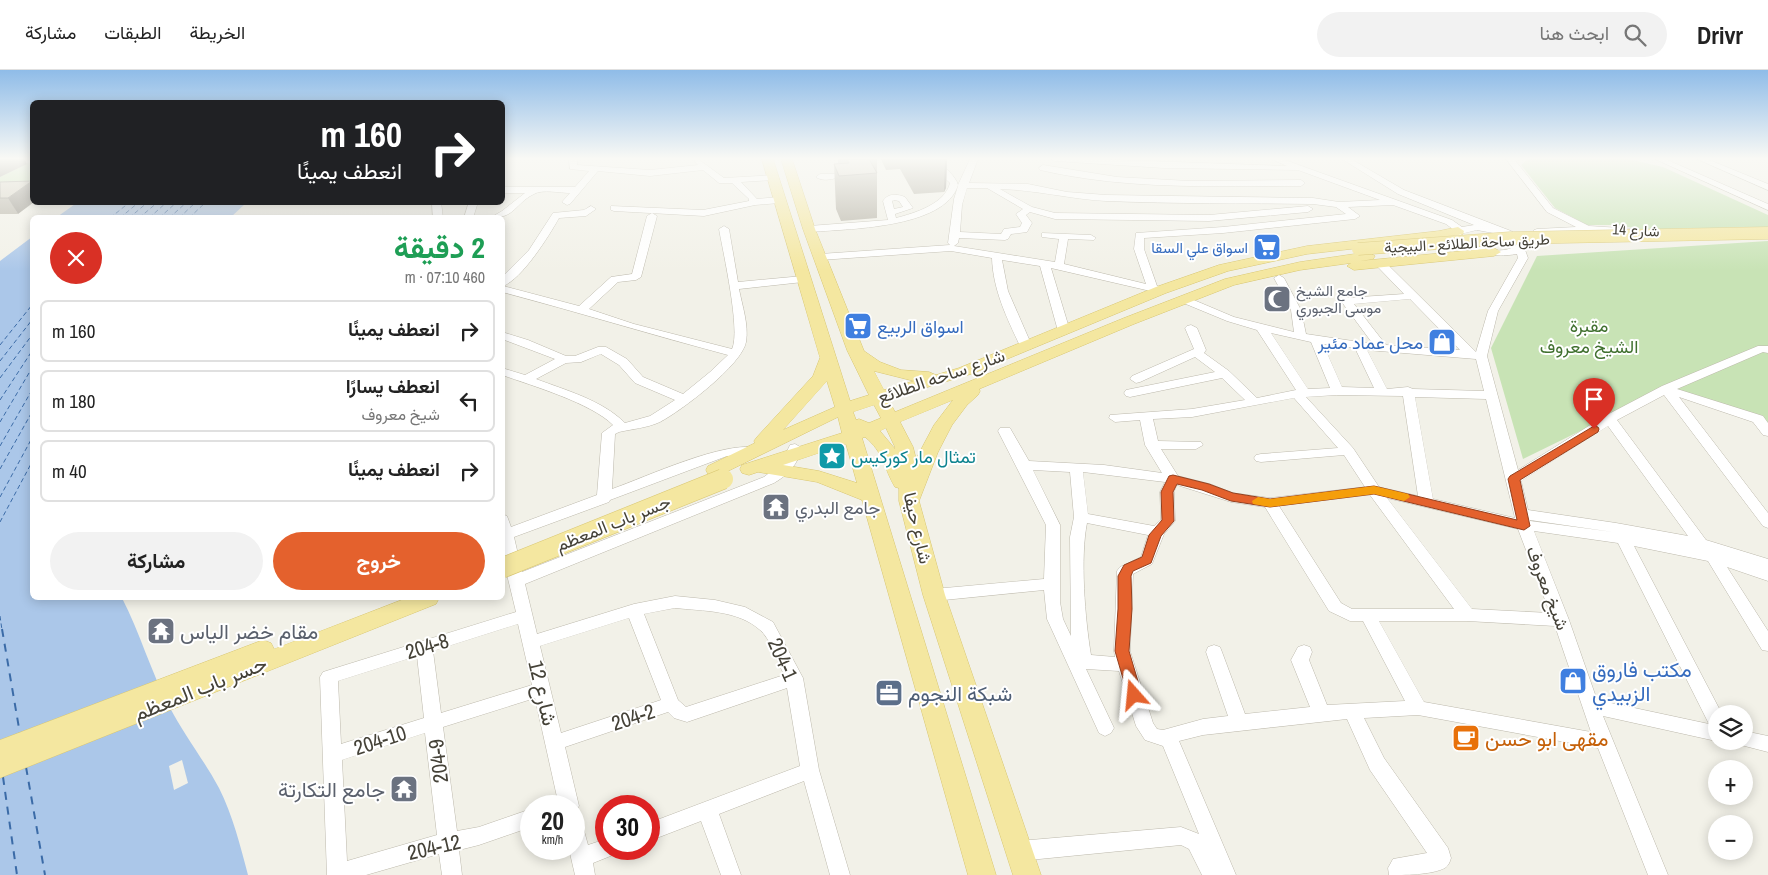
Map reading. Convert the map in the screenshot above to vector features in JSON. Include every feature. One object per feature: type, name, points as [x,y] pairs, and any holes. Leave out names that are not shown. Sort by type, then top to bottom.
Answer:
[{"type":"main road","name":"شارع حيفا","points":[[778,197],[827,359],[854,427],[870,496],[982,875]]},
{"type":"main road","name":"شارع حيفا","points":[[798,197],[856,353],[880,406],[904,447],[908,462],[908,501],[934,595],[1028,875]]},
{"type":"main road","points":[[1161,288],[1224,268],[1270,257],[1364,242],[1448,234],[1459,230]]},
{"type":"main road","name":"طريق ساحة الطلائع - البيجية","points":[[1161,288],[1282,261],[1465,248],[1603,244],[1768,233]]},
{"type":"main road","points":[[1189,298],[1369,256],[1496,252]]},
{"type":"main road","name":"طريق ساحة الطلائع - البيجية","points":[[1189,298],[1230,282],[1266,273],[1369,256]]},
{"type":"main road","name":"شارع ساحه الطلائع","points":[[790,458],[854,427],[880,406],[947,376],[965,371],[1064,331],[1161,288]]},
{"type":"main road","name":"شارع ساحه الطلائع","points":[[880,406],[984,381],[1189,298]]},
{"type":"main road","points":[[856,353],[878,368],[896,374],[915,377],[947,376]]},
{"type":"main road","points":[[751,460],[815,385],[825,370],[827,359]]},
{"type":"main road","points":[[854,427],[880,406],[965,371]]},
{"type":"main road","points":[[908,501],[951,412],[964,397],[984,381]]},
{"type":"main road","points":[[835,382],[847,395],[880,406]]},
{"type":"main road","points":[[719,474],[751,460],[825,416],[854,427],[882,441],[890,452],[908,501]]},
{"type":"main road","points":[[751,460],[790,458],[831,480],[870,496]]},
{"type":"main road","name":"جسر باب المعظم","points":[[509,574],[719,474]]},
{"type":"main road","name":"جسر باب المعظم","points":[[505,553],[719,474]]},
{"type":"main road","name":"جسر باب المعظم","points":[[0,751],[389,600]]},
{"type":"main road","name":"جسر باب المعظم","points":[[0,767],[423,600]]},
{"type":"street","points":[[500,215],[525,197]]},
{"type":"street","points":[[567,202],[572,197]]},
{"type":"street","points":[[751,197],[753,202]]},
{"type":"street","points":[[809,229],[915,216],[947,197]]},
{"type":"street","points":[[951,248],[956,235],[959,197]]},
{"type":"street","points":[[1007,197],[1029,209],[1055,216],[1209,218],[1339,205],[1396,202]]},
{"type":"street","points":[[1092,197],[1313,201],[1339,205],[1355,216],[1223,230],[1139,235],[1139,249],[1161,288]]},
{"type":"street","points":[[1310,197],[1313,201]]},
{"type":"street","points":[[1381,197],[1449,222],[1459,230],[1477,227],[1494,229]]},
{"type":"street","points":[[1412,197],[1505,233],[1519,241],[1521,245],[1523,258],[1516,267],[1493,311],[1476,355]]},
{"type":"street","points":[[1540,197],[1550,210],[1588,229]]},
{"type":"street","points":[[1745,197],[1768,207]]},
{"type":"street","points":[[614,208],[703,217],[714,209],[745,205],[753,202],[779,200]]},
{"type":"street","points":[[505,281],[517,271],[533,252],[556,215],[586,213],[591,209]]},
{"type":"street","points":[[956,235],[1005,237],[1007,231],[1024,230],[1027,223],[1021,214],[1029,209]]},
{"type":"street","points":[[581,310],[615,279],[636,277],[652,216]]},
{"type":"street","name":"شارع 14","points":[[1505,233],[1611,228],[1640,232],[1768,227]]},
{"type":"street","points":[[604,499],[610,433],[622,427],[654,419],[722,368],[735,353],[741,336],[724,228]]},
{"type":"street","points":[[1459,230],[1456,234],[1461,241],[1476,248],[1509,256],[1516,267]]},
{"type":"street","points":[[1045,234],[1092,238]]},
{"type":"street","points":[[1059,266],[1064,237]]},
{"type":"street","points":[[820,257],[899,250],[951,248],[1059,266],[1161,288]]},
{"type":"street","points":[[1496,252],[1516,251],[1520,248]]},
{"type":"street","points":[[997,256],[997,268],[1007,305],[1026,346]]},
{"type":"street","points":[[1369,256],[1476,355]]},
{"type":"street","points":[[1045,264],[1064,331]]},
{"type":"street","points":[[1279,278],[1296,310],[1300,335]]},
{"type":"street","points":[[733,286],[803,280]]},
{"type":"street","points":[[505,290],[581,310],[630,326],[735,353]]},
{"type":"street","points":[[1382,348],[1346,301],[1414,296]]},
{"type":"street","points":[[1189,298],[1222,316],[1315,338],[1382,348],[1476,355]]},
{"type":"street","points":[[1260,326],[1301,394],[1348,451],[1374,490],[1467,615]]},
{"type":"street","points":[[1136,379],[1197,353],[1200,348],[1191,328]]},
{"type":"street","points":[[505,336],[564,359],[577,360],[597,350],[605,350],[623,362],[639,380],[683,399]]},
{"type":"street","points":[[1315,338],[1337,391]]},
{"type":"street","points":[[1359,345],[1382,390]]},
{"type":"street","points":[[1514,479],[1610,419],[1666,389],[1762,348],[1768,350]]},
{"type":"street","points":[[1197,353],[1225,374],[1254,402]]},
{"type":"street","name":"شیخ معروف","points":[[1476,355],[1492,394],[1514,479],[1522,520],[1561,620],[1590,706],[1658,875]]},
{"type":"street","points":[[526,379],[564,359]]},
{"type":"street","points":[[505,372],[593,407],[618,420],[622,427]]},
{"type":"street","points":[[1130,393],[1225,374]]},
{"type":"street","points":[[1666,389],[1758,419],[1768,432]]},
{"type":"street","points":[[1666,389],[1768,524]]},
{"type":"street","points":[[1115,418],[1192,413],[1301,394],[1337,391],[1382,390],[1492,394]]},
{"type":"street","points":[[1408,391],[1426,502]]},
{"type":"street","points":[[1146,416],[1152,445],[1173,479]]},
{"type":"street","points":[[1610,419],[1701,544]]},
{"type":"street","points":[[1005,431],[1024,465],[1052,525],[1052,602],[1055,619],[1105,728]]},
{"type":"street","points":[[1152,445],[1196,445]]},
{"type":"street","points":[[1261,458],[1348,451]]},
{"type":"street","points":[[505,526],[604,499],[725,452],[751,460]]},
{"type":"street","points":[[509,574],[769,480],[790,458]]},
{"type":"street","points":[[1024,465],[1076,467],[1173,479],[1205,487],[1231,497],[1270,503],[1374,490],[1426,502],[1713,557],[1768,575]]},
{"type":"street","points":[[1076,467],[1081,516],[1077,537],[1080,633],[1084,658],[1089,664],[1124,664]]},
{"type":"street","points":[[1173,479],[1167,492],[1168,521],[1157,532],[1147,560],[1129,568],[1124,576],[1125,609],[1121,639],[1124,664],[1147,731],[1157,738],[1203,727],[1239,722],[1321,713],[1418,708],[1605,742]]},
{"type":"street","points":[[1270,503],[1335,607],[1350,615],[1467,615],[1561,620]]},
{"type":"street","points":[[1081,516],[1157,532]]},
{"type":"street","points":[[1522,520],[1616,528],[1701,544],[1768,564]]},
{"type":"street","name":"شارع 12","points":[[505,536],[509,574],[531,642],[565,795]]},
{"type":"street","points":[[1623,539],[1708,705]]},
{"type":"street","points":[[1713,557],[1768,645]]},
{"type":"street","points":[[934,595],[1052,584]]},
{"type":"street","name":"204-1","points":[[531,642],[634,610],[675,602],[715,606],[745,613],[767,626],[794,678],[810,770],[840,875]]},
{"type":"street","points":[[634,610],[671,704]]},
{"type":"street","points":[[1368,614],[1418,708]]},
{"type":"street","name":"204-8","points":[[332,755],[329,677],[524,616]]},
{"type":"street","name":"204-9","points":[[424,647],[452,875]]},
{"type":"street","points":[[1214,652],[1239,722]]},
{"type":"street","points":[[1304,652],[1300,660],[1302,668],[1321,713]]},
{"type":"street","name":"204-2","points":[[554,742],[671,704],[680,714],[687,715],[794,678]]},
{"type":"street","name":"204-10","points":[[332,755],[542,689]]},
{"type":"street","points":[[1590,706],[1708,731]]},
{"type":"street","points":[[1352,711],[1373,757],[1441,855],[1438,861],[1400,866],[1398,868],[1399,875]]},
{"type":"street","points":[[1168,736],[1226,875]]},
{"type":"street","points":[[1753,740],[1768,744]]},
{"type":"street","points":[[332,755],[337,874]]},
{"type":"street","points":[[660,828],[810,770]]},
{"type":"street","points":[[708,809],[731,875]]},
{"type":"street","name":"204-12","points":[[337,874],[422,848],[479,836],[520,822]]},
{"type":"street","points":[[1020,851],[1181,836],[1196,842],[1212,875]]},
{"type":"street","points":[[583,866],[595,857]]},
{"type":"green space","points":[[1546,197],[1728,197],[1768,215],[1768,227],[1656,233],[1619,225],[1587,225],[1555,208]]},
{"type":"green space","name":"مقبرة الشيخ معروف","points":[[1768,241],[1768,423],[1666,389],[1523,459],[1491,348],[1537,256]]},
{"type":"water","points":[[74,205],[244,205],[233,215],[60,215]]},
{"type":"water","points":[[30,238],[30,600],[123,600],[169,706],[219,788],[236,831],[248,875],[0,875],[0,261]]},
{"type":"pier","points":[[182,760],[188,783],[174,790],[169,766]]},
{"type":"ferry route","points":[[114,215],[126,205]]},
{"type":"ferry route","points":[[124,215],[135,205]]},
{"type":"ferry route","points":[[133,215],[144,205]]},
{"type":"ferry route","points":[[143,215],[154,205]]},
{"type":"ferry route","points":[[152,215],[164,205]]},
{"type":"ferry route","points":[[162,215],[174,205]]},
{"type":"ferry route","points":[[172,215],[184,205]]},
{"type":"ferry route","points":[[182,215],[193,205]]},
{"type":"ferry route","points":[[192,215],[203,205]]},
{"type":"ferry route","points":[[0,345],[30,308]]},
{"type":"ferry route","points":[[0,361],[30,323]]},
{"type":"ferry route","points":[[0,378],[30,338]]},
{"type":"ferry route","points":[[0,400],[30,354]]},
{"type":"ferry route","points":[[0,422],[30,371]]},
{"type":"ferry route","points":[[0,446],[30,394]]},
{"type":"ferry route","points":[[0,469],[30,416]]},
{"type":"ferry route","points":[[0,497],[30,442]]},
{"type":"ferry route","points":[[0,522],[30,466]]},
{"type":"ferry route","points":[[0,616],[2,630]]},
{"type":"ferry route","points":[[2,629],[20,734]]},
{"type":"ferry route","points":[[26,767],[45,875]]},
{"type":"ferry route","points":[[3,777],[17,875]]},
{"type":"slow traffic","points":[[1258,501],[1270,503],[1374,490],[1404,497]]},
{"type":"place","name":"اسواق علي السقا","points":[[1267,247]]},
{"type":"place","name":"جامع الشيخ موسى الجبوري","points":[[1277,299]]},
{"type":"place","name":"اسواق الربيع","points":[[858,326]]},
{"type":"place","name":"محل عماد مئير","points":[[1442,342]]},
{"type":"place","name":"تمثال مار كوركيس","points":[[832,456]]},
{"type":"place","name":"جامع البدري","points":[[776,507]]},
{"type":"place","name":"مقام خضر الياس","points":[[161,631]]},
{"type":"place","name":"مكتب فاروق الزبيدي","points":[[1573,681]]},
{"type":"place","name":"شبكة النجوم","points":[[889,693]]},
{"type":"place","name":"مقهى ابو حسن","points":[[1466,738]]},
{"type":"place","name":"جامع التكارتة","points":[[404,789]]},
{"type":"route","points":[[1134,695],[1122,651],[1121,639],[1125,609],[1124,576],[1129,568],[1147,560],[1156,535],[1168,521],[1167,492],[1168,486],[1173,479],[1205,487],[1231,497],[1270,503],[1374,490],[1524,526],[1514,479],[1594,429]]}]
